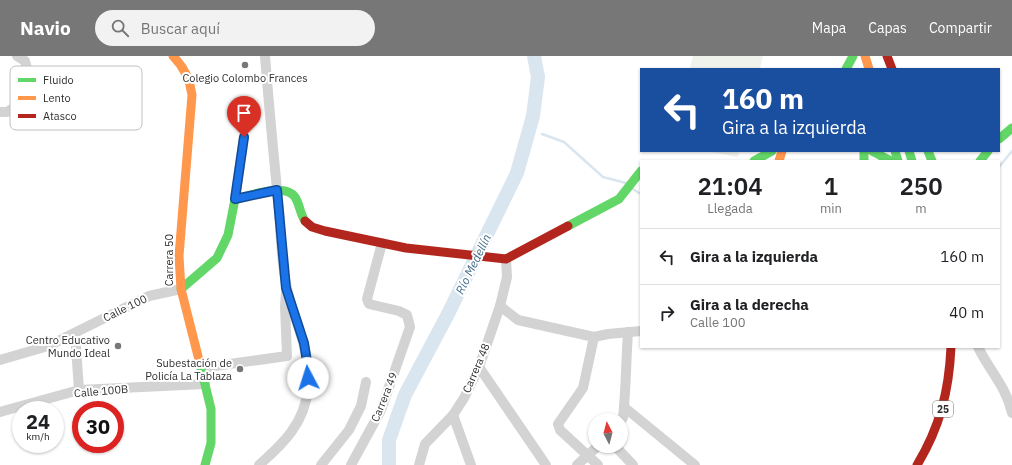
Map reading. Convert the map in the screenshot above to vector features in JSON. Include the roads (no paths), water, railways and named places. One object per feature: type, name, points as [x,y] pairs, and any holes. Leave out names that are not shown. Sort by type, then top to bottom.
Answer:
[{"type":"main road","name":"Carrera 50","points":[[173,56],[187,72],[192,85],[179,256],[181,289],[211,409],[211,443],[205,465]]},
{"type":"main road","points":[[847,68],[853,56]]},
{"type":"main road","points":[[865,56],[869,68]]},
{"type":"main road","points":[[880,56],[884,68]]},
{"type":"main road","points":[[887,56],[892,68]]},
{"type":"main road","points":[[1000,138],[1012,128]]},
{"type":"main road","points":[[756,160],[770,152]]},
{"type":"main road","points":[[874,152],[890,160]]},
{"type":"main road","points":[[981,160],[987,152]]},
{"type":"main road","points":[[235,199],[277,190],[287,191],[292,193],[296,198],[306,222],[313,227],[406,248],[506,259],[619,199],[638,174]]},
{"type":"main road","name":"Calle 100","points":[[181,289],[217,258],[228,235],[235,199]]},
{"type":"main road","name":"25","points":[[917,465],[933,437],[941,418],[950,375],[951,348]]},
{"type":"street","points":[[17,56],[25,61],[26,66]]},
{"type":"street","points":[[201,368],[287,356],[285,306],[286,288],[265,56]]},
{"type":"street","points":[[0,112],[7,112],[10,110]]},
{"type":"street","name":"Calle 100","points":[[235,199],[244,137]]},
{"type":"street","name":"Carrera 49","points":[[351,465],[380,410],[410,327],[407,315],[399,311],[369,304],[367,299],[382,243]]},
{"type":"street","name":"Carrera 48","points":[[419,465],[425,444],[453,415],[464,398],[479,367],[500,306],[506,277],[506,259]]},
{"type":"street","points":[[259,465],[277,450],[294,430],[303,410],[308,389],[308,368],[304,343],[286,288]]},
{"type":"street","name":"Calle 100","points":[[0,360],[48,346],[149,296],[181,289]]},
{"type":"street","points":[[500,306],[518,320],[594,337],[640,331]]},
{"type":"street","points":[[623,413],[628,332]]},
{"type":"street","points":[[75,333],[79,390]]},
{"type":"street","points":[[594,337],[583,388],[558,424],[560,430],[598,465]]},
{"type":"street","points":[[979,348],[1002,385],[1009,401],[1012,413]]},
{"type":"street","points":[[479,367],[546,465]]},
{"type":"street","name":"Carrera 49","points":[[321,465],[349,430],[361,406],[366,382]]},
{"type":"street","name":"Calle 100B","points":[[0,412],[79,390],[205,384]]},
{"type":"street","points":[[624,407],[695,465]]},
{"type":"street","points":[[453,415],[471,465]]},
{"type":"street","points":[[349,430],[367,436]]},
{"type":"street","points":[[577,465],[591,453]]},
{"type":"street","points":[[622,453],[632,465]]},
{"type":"waterway","name":"Río Medellín","points":[[389,465],[389,440],[405,395],[448,314],[517,173],[533,116],[538,77],[534,56]]},
{"type":"waterway","points":[[542,134],[564,142],[603,177],[626,183]]},
{"type":"waterway","points":[[1000,166],[1012,151]]},
{"type":"waterway","points":[[633,189],[640,193]]},
{"type":"place","name":"Colegio Colombo Frances","points":[[245,65]]},
{"type":"place","name":"Centro Educativo Mundo Ideal","points":[[118,346]]},
{"type":"place","name":"Subestación de Policía La Tablaza","points":[[240,369]]}]
